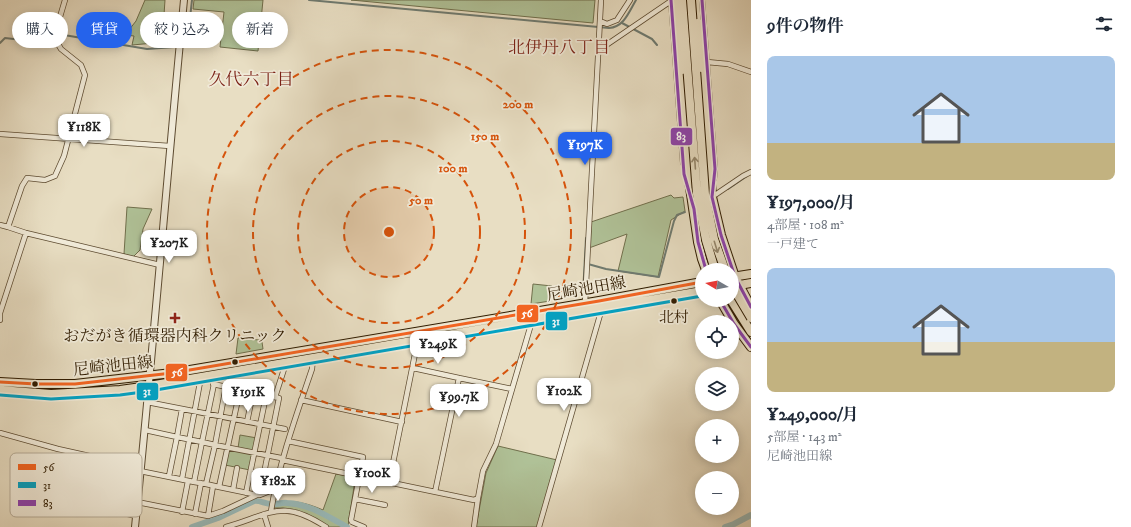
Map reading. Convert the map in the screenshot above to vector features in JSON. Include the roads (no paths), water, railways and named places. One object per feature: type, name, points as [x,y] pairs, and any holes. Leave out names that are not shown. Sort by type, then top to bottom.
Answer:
[{"type":"main road","points":[[682,0],[697,194],[706,240],[713,263]]},
{"type":"main road","points":[[691,0],[705,194],[714,239],[723,263]]},
{"type":"main road","points":[[700,1],[708,153],[712,197],[730,263]]},
{"type":"main road","points":[[672,2],[682,70],[688,174],[700,248],[704,263]]},
{"type":"main road","points":[[739,276],[751,274]]},
{"type":"main road","points":[[739,285],[751,283]]},
{"type":"main road","name":"尼崎池田線","points":[[0,390],[51,394],[120,390],[149,386],[532,321],[600,304],[695,284]]},
{"type":"main road","name":"尼崎池田線","points":[[0,382],[76,384],[172,373],[585,302],[600,304],[695,292]]},
{"type":"main road","points":[[739,292],[751,307]]},
{"type":"main road","points":[[739,295],[751,318]]},
{"type":"main road","points":[[724,307],[734,324],[751,347]]},
{"type":"main road","points":[[735,307],[751,332]]},
{"type":"street","points":[[8,227],[22,186],[27,178],[45,180],[55,176],[64,156],[69,139],[85,75],[81,64],[61,49],[54,37],[65,0]]},
{"type":"street","points":[[142,453],[184,0]]},
{"type":"street","points":[[585,302],[601,0]]},
{"type":"street","points":[[600,22],[607,24],[617,20],[630,0]]},
{"type":"street","points":[[599,50],[672,2],[700,1]]},
{"type":"street","points":[[672,2],[684,174],[694,209]]},
{"type":"street","points":[[704,65],[728,64],[751,72]]},
{"type":"street","points":[[0,134],[170,146]]},
{"type":"street","points":[[712,197],[751,172]]},
{"type":"street","points":[[0,225],[26,233],[160,265]]},
{"type":"street","points":[[0,320],[0,313],[26,233]]},
{"type":"street","points":[[539,527],[600,315],[600,304]]},
{"type":"street","points":[[474,527],[484,471],[496,444],[532,321]]},
{"type":"street","points":[[389,483],[419,340],[416,332]]},
{"type":"street","points":[[271,511],[282,460],[312,369],[313,358]]},
{"type":"street","points":[[275,397],[286,363]]},
{"type":"street","points":[[413,368],[512,389]]},
{"type":"street","points":[[182,479],[202,377]]},
{"type":"street","points":[[435,492],[459,378]]},
{"type":"street","points":[[194,482],[213,384],[226,386],[279,398],[260,493],[257,495]]},
{"type":"street","points":[[206,484],[226,386]]},
{"type":"street","points":[[219,487],[240,390]]},
{"type":"street","points":[[247,422],[253,393]]},
{"type":"street","points":[[246,493],[266,396]]},
{"type":"street","points":[[301,400],[402,422]]},
{"type":"street","points":[[147,402],[285,429]]},
{"type":"street","points":[[169,476],[182,409]]},
{"type":"street","points":[[144,430],[281,458],[282,460],[389,483],[474,500],[478,498]]},
{"type":"street","points":[[0,434],[76,453]]},
{"type":"street","points":[[288,441],[363,457],[351,520],[352,522],[364,527]]},
{"type":"street","points":[[233,490],[237,468]]},
{"type":"street","points":[[142,471],[257,495]]},
{"type":"street","points":[[182,512],[188,481]]},
{"type":"street","points":[[194,514],[201,483]]},
{"type":"street","points":[[208,516],[214,486]]},
{"type":"street","points":[[142,503],[208,516],[275,489]]},
{"type":"street","points":[[355,499],[382,503]]},
{"type":"street","points":[[226,527],[271,511],[282,510],[297,512],[312,518],[326,527]]},
{"type":"street","points":[[264,514],[268,527]]},
{"type":"street","points":[[135,527],[136,517]]},
{"type":"waterway","points":[[191,12],[192,0]]},
{"type":"waterway","points":[[309,0],[609,28],[619,25],[626,18],[636,0]]},
{"type":"waterway","points":[[622,23],[652,39],[657,45]]},
{"type":"waterway","points":[[0,43],[5,38],[48,43],[64,35],[140,48]]},
{"type":"waterway","points":[[141,48],[161,48]]},
{"type":"waterway","points":[[728,189],[747,176]]},
{"type":"waterway","points":[[588,264],[606,269],[659,277],[674,221],[677,215],[685,212]]},
{"type":"waterway","points":[[583,294],[586,238]]},
{"type":"waterway","points":[[192,527],[218,518],[254,501],[269,504],[295,504],[311,508],[347,527]]},
{"type":"waterway","points":[[725,527],[751,515]]},
{"type":"place","name":"北村","points":[[674,301]]},
{"type":"place","name":"おだがき循環器内科クリニック","points":[[175,318]]},
{"type":"district","name":"北伊丹八丁目","points":[[559,47]]},
{"type":"district","name":"久代六丁目","points":[[251,79]]}]
